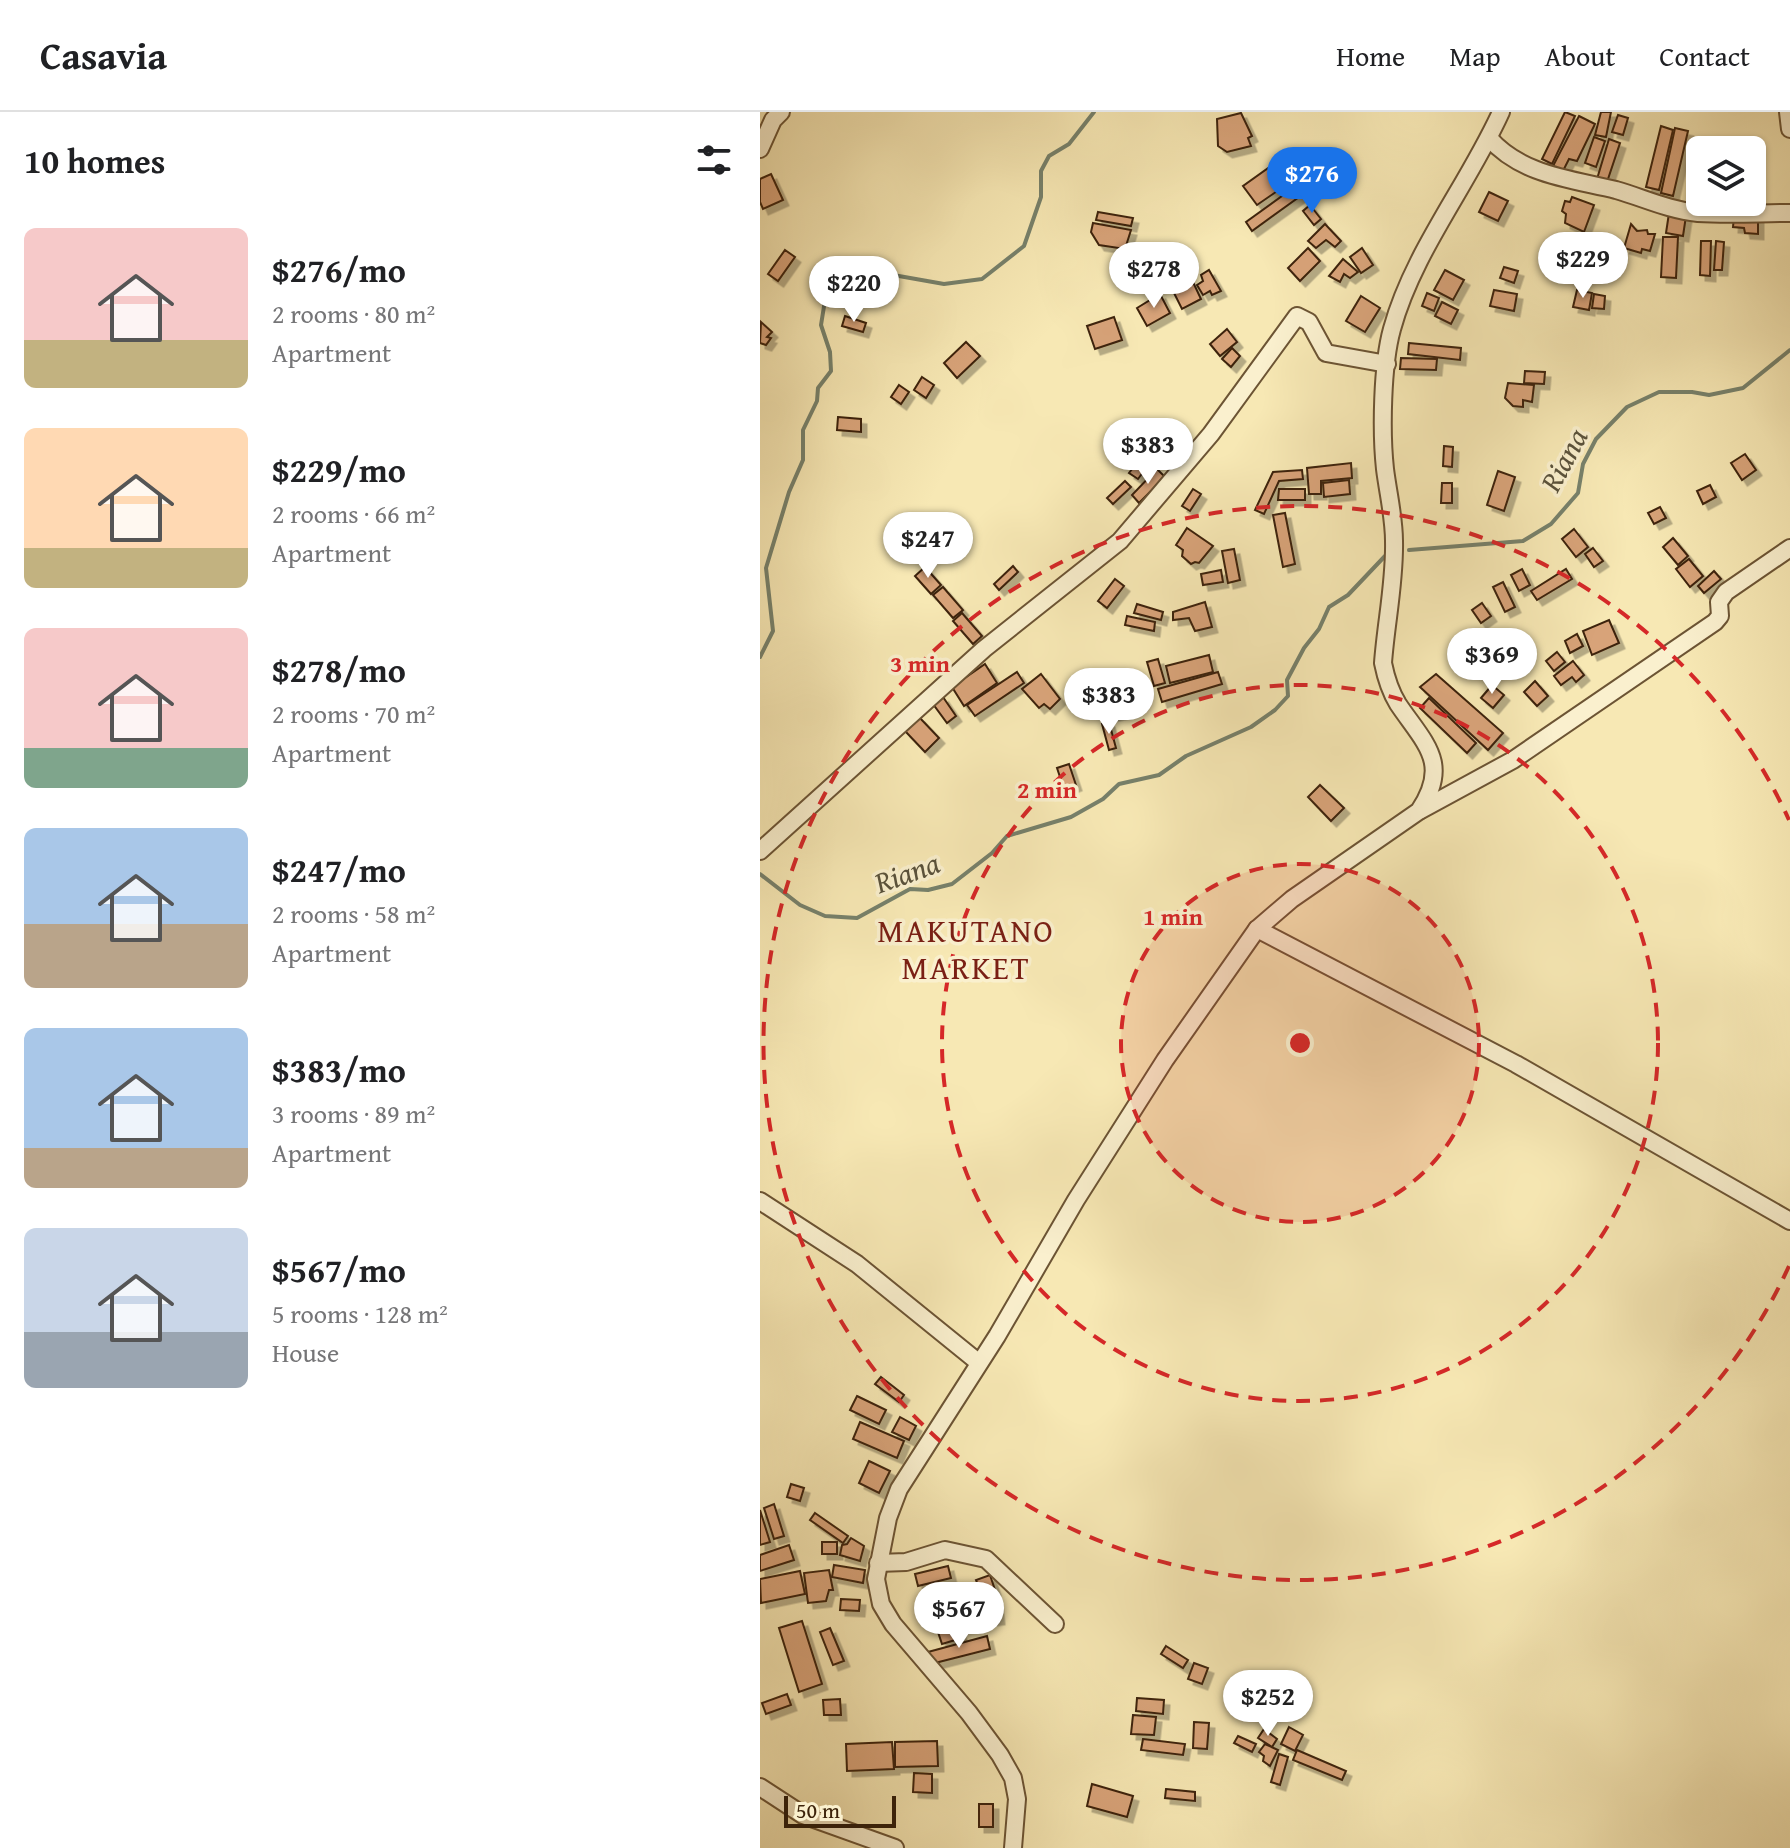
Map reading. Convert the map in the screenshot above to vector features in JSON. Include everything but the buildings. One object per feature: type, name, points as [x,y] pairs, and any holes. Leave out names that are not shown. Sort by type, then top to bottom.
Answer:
[{"type":"street","points":[[760,149],[773,120],[781,112]]},
{"type":"street","points":[[1419,811],[1432,792],[1435,776],[1433,758],[1427,742],[1397,702],[1387,682],[1383,663],[1394,543],[1385,467],[1387,364],[1391,334],[1414,269],[1501,112]]},
{"type":"street","points":[[1788,112],[1790,129]]},
{"type":"street","points":[[1489,138],[1497,148],[1532,168],[1556,177],[1618,191],[1661,207],[1698,213],[1790,213]]},
{"type":"street","points":[[760,851],[984,649],[1120,541],[1211,434],[1297,316],[1309,322],[1326,353],[1387,364]]},
{"type":"street","points":[[1013,1848],[1017,1799],[1013,1778],[969,1713],[893,1624],[881,1604],[876,1579],[878,1563],[888,1518],[899,1489],[1165,1060],[1257,929],[1292,899],[1419,811],[1513,760],[1715,622],[1720,616],[1719,602],[1726,592],[1790,548]]},
{"type":"street","points":[[1257,929],[1516,1064],[1790,1221]]},
{"type":"street","points":[[760,1201],[857,1264],[978,1362]]},
{"type":"street","points":[[878,1563],[906,1562],[945,1550],[986,1559],[1055,1624]]},
{"type":"street","points":[[760,1787],[803,1815],[895,1848]]},
{"type":"waterway","points":[[760,657],[773,631],[766,568],[789,492],[803,460],[803,430],[817,401],[818,388],[831,371],[830,352],[821,325],[826,294],[836,276],[851,270],[865,270],[944,284],[982,279],[1024,246],[1041,197],[1041,171],[1049,156],[1069,144],[1094,112]]},
{"type":"waterway","name":"Riana","points":[[1409,550],[1523,541],[1551,524],[1578,493],[1583,464],[1596,439],[1627,407],[1659,392],[1709,395],[1743,388],[1790,350]]},
{"type":"waterway","name":"Riana","points":[[760,874],[800,905],[825,916],[857,918],[910,889],[928,890],[952,884],[992,853],[1007,836],[1071,817],[1103,799],[1119,784],[1159,775],[1186,756],[1251,727],[1275,710],[1288,696],[1287,680],[1329,607],[1348,595],[1385,556]]},
{"type":"district","name":"MAKUTANO MARKET","points":[[966,950]]}]
